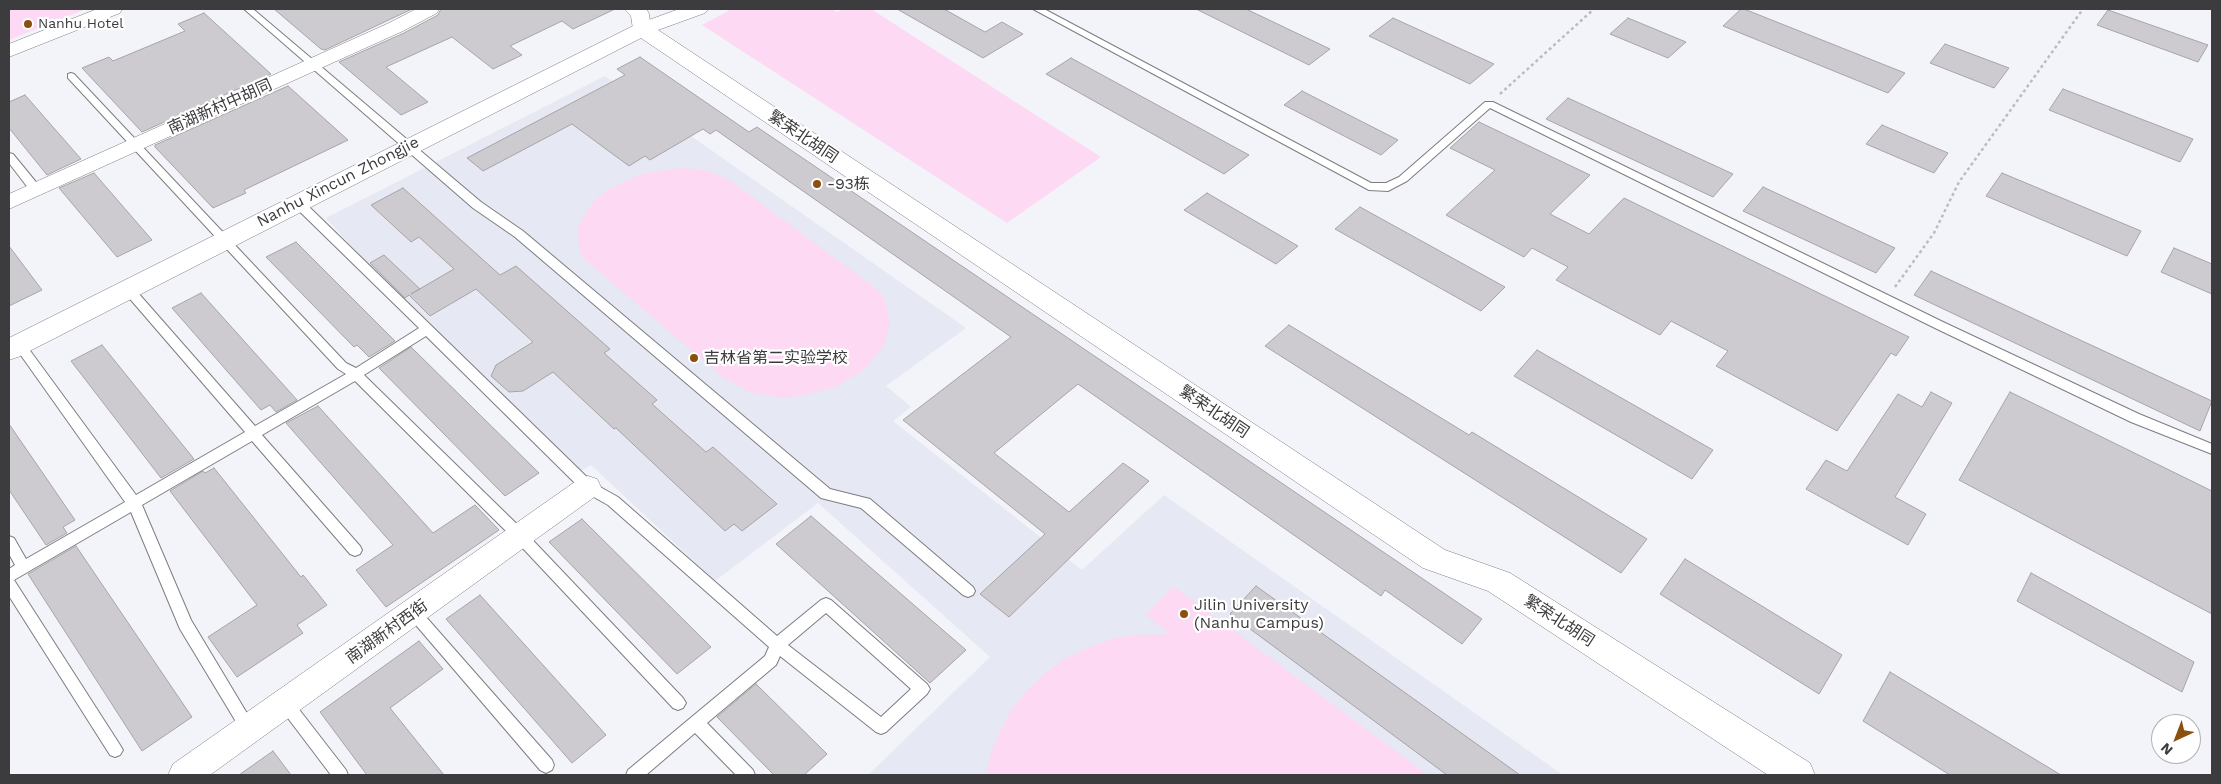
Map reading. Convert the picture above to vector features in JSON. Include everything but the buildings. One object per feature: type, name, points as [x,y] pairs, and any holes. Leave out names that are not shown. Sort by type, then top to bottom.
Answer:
[{"type":"street","points":[[9,51],[113,9]]},
{"type":"street","name":"南湖新村中胡同","points":[[9,202],[396,27],[430,9]]},
{"type":"street","name":"Nanhu Xincun Zhongjie","points":[[14,347],[409,146],[638,19],[662,9]]},
{"type":"street","points":[[638,19],[698,9]]},
{"type":"street","name":"繁荣北胡同","points":[[638,19],[1434,558],[1500,582],[1798,775]]},
{"type":"street","name":"南湖新村西街","points":[[196,772],[249,730],[588,487]]},
{"type":"lane","points":[[248,9],[476,205],[519,234],[826,494],[865,502],[968,591]]},
{"type":"lane","points":[[1038,9],[1369,186],[1388,187],[1403,179],[1489,104],[1886,300],[2135,418],[2212,449]]},
{"type":"lane","points":[[71,76],[342,366],[356,374],[520,536],[678,703]]},
{"type":"lane","points":[[9,156],[36,190]]},
{"type":"lane","points":[[297,202],[588,487],[613,501],[778,645],[881,727],[922,689],[826,604],[778,645],[771,660],[634,775]]},
{"type":"lane","points":[[128,289],[355,550]]},
{"type":"lane","points":[[9,576],[356,374],[426,329]]},
{"type":"lane","points":[[14,347],[134,503],[185,624],[249,730]]},
{"type":"lane","points":[[9,542],[24,567]]},
{"type":"lane","points":[[9,584],[115,750]]},
{"type":"lane","points":[[414,613],[546,765]]},
{"type":"lane","points":[[286,704],[340,775]]},
{"type":"lane","points":[[696,723],[747,775]]},
{"type":"path","points":[[1489,104],[1594,9]]},
{"type":"path","points":[[1886,300],[1934,233],[1959,182],[2083,9]]},
{"type":"shaded area","name":"Nanhu Hotel","points":[[9,9],[86,9],[9,40]]},
{"type":"shaded area","points":[[732,9],[831,9],[837,12],[845,9],[871,9],[1101,157],[1007,223],[702,25]]},
{"type":"shaded area","name":"吉林省第二实验学校","points":[[605,76],[966,328],[886,386],[911,407],[893,421],[1082,570],[1164,495],[1563,775],[868,775],[990,657],[818,503],[715,581],[591,465],[579,472],[363,259],[326,218]]},
{"type":"shaded area","points":[[682,168],[710,171],[732,182],[878,290],[885,300],[890,323],[883,347],[864,370],[835,387],[801,396],[783,398],[750,392],[724,378],[583,258],[579,249],[578,228],[589,207],[598,198],[610,189],[637,176]]},
{"type":"shaded area","points":[[1173,586],[1428,775],[986,775],[990,756],[999,733],[1011,711],[1026,691],[1044,674],[1063,660],[1108,640],[1131,635],[1170,634],[1146,615]]},
{"type":"place","name":"Nanhu Hotel","points":[[28,24]]},
{"type":"place","name":"-93栋","points":[[817,184]]},
{"type":"place","name":"吉林省第二实验学校","points":[[694,358]]},
{"type":"place","name":"Jilin University (Nanhu Campus)","points":[[1184,614]]}]
